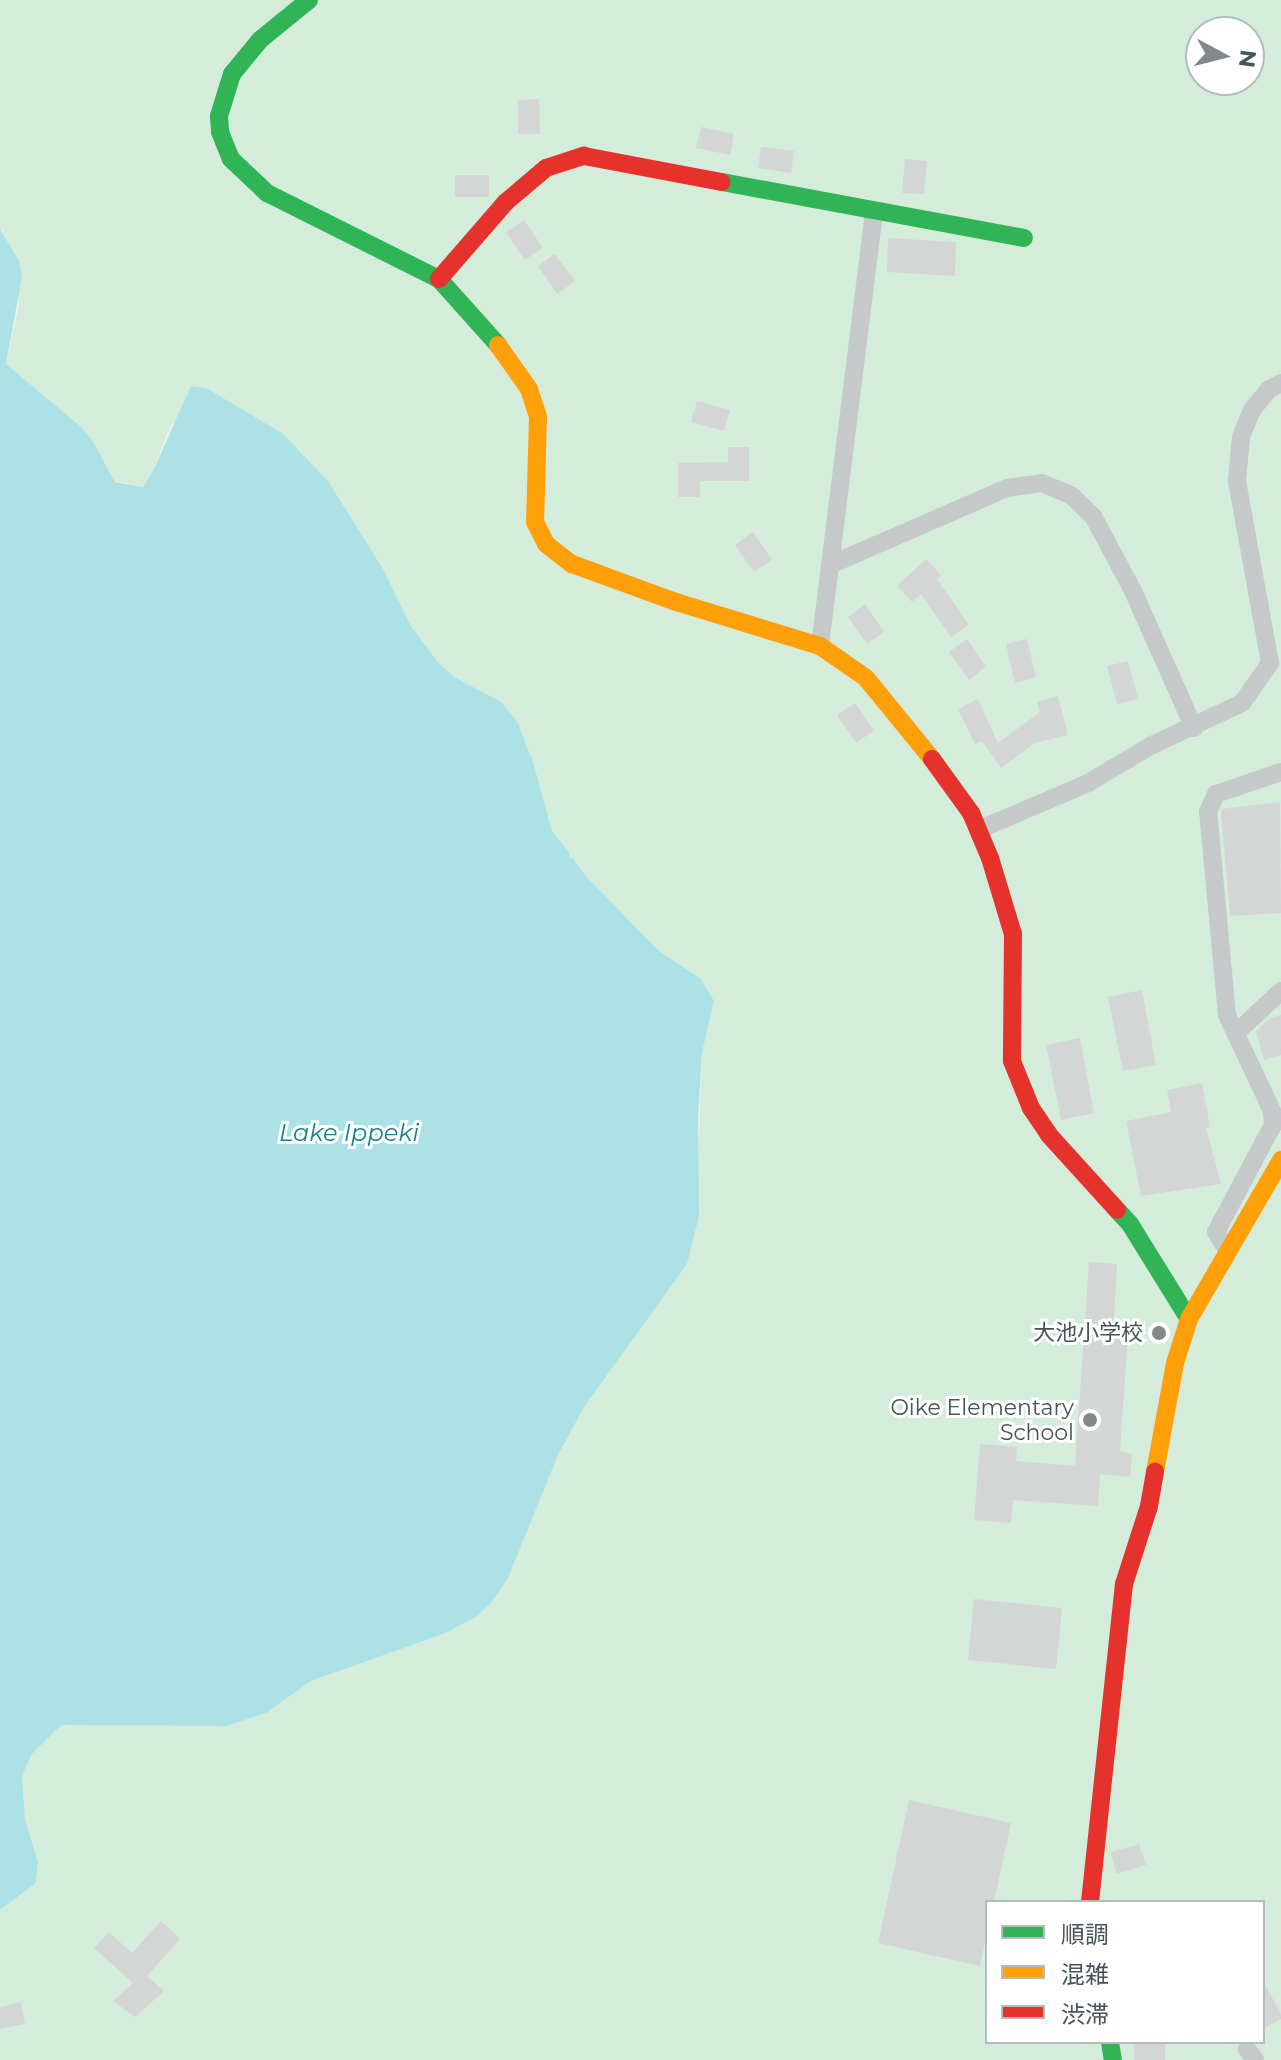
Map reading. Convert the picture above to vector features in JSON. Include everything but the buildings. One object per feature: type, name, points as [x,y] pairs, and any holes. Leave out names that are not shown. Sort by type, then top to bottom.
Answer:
[{"type":"street","points":[[309,0],[260,40],[232,74],[219,116],[220,132],[231,159],[267,193],[439,279],[506,354],[529,389],[538,417],[535,522],[546,544],[572,564],[676,602],[820,646],[866,678],[919,741],[971,813],[1013,934],[1012,1061],[1031,1108],[1049,1135],[1130,1224],[1189,1319]]},
{"type":"street","points":[[439,279],[506,202],[546,168],[584,156],[1024,238]]},
{"type":"street","points":[[820,646],[874,211]]},
{"type":"street","points":[[978,830],[1088,783],[1152,745],[1242,703],[1270,663],[1237,481],[1241,437],[1252,410],[1268,390],[1281,383]]},
{"type":"street","points":[[830,565],[1007,488],[1042,483],[1072,496],[1093,516],[1133,591],[1194,728]]},
{"type":"street","points":[[1227,1250],[1216,1232],[1273,1125],[1272,1111],[1227,1015],[1208,812],[1216,794],[1281,772]]},
{"type":"street","points":[[1236,1033],[1281,991]]},
{"type":"street","points":[[1090,1900],[1124,1584],[1149,1506],[1175,1363],[1189,1319],[1281,1160]]},
{"type":"green space","points":[[0,0],[1281,0],[1281,2060],[0,2060],[0,1910],[36,1883],[38,1862],[25,1819],[22,1777],[31,1755],[61,1724],[226,1726],[266,1713],[311,1681],[446,1633],[477,1616],[492,1602],[508,1578],[558,1455],[584,1407],[637,1332],[699,1140],[702,1053],[714,1001],[701,979],[659,951],[585,875],[572,857],[570,860],[569,852],[552,831],[534,765],[500,701],[454,677],[437,661],[411,626],[383,569],[328,481],[247,412],[171,424],[154,469],[143,487],[115,481],[93,441],[6,364],[19,306],[3,231],[0,229]]},
{"type":"water","name":"Lake Ippeki","points":[[0,229],[19,261],[22,276],[6,364],[80,426],[93,441],[115,482],[143,487],[191,386],[206,388],[282,433],[328,481],[383,569],[411,626],[437,661],[454,677],[500,701],[517,721],[534,765],[552,831],[569,852],[570,859],[572,857],[585,875],[659,951],[701,979],[714,1001],[702,1053],[698,1117],[699,1216],[687,1264],[584,1407],[558,1455],[508,1578],[492,1602],[477,1616],[446,1633],[311,1681],[266,1713],[226,1726],[61,1725],[31,1755],[22,1777],[25,1819],[38,1862],[36,1883],[0,1910]]},
{"type":"traffic: fast","points":[[309,0],[260,40],[232,74],[219,116],[220,132],[231,159],[267,193],[439,279],[498,345]]},
{"type":"traffic: fast","points":[[722,182],[1024,238]]},
{"type":"traffic: fast","points":[[1117,1210],[1130,1224],[1189,1319]]},
{"type":"traffic: fast","points":[[1110,2044],[1113,2060]]},
{"type":"traffic: slow","points":[[498,345],[529,389],[538,417],[535,522],[546,544],[572,564],[676,602],[820,646],[866,678],[932,759]]},
{"type":"traffic: slow","points":[[1155,1472],[1175,1363],[1189,1319],[1281,1160]]},
{"type":"traffic: jam","points":[[439,279],[506,202],[546,168],[584,156],[722,182]]},
{"type":"traffic: jam","points":[[932,759],[971,813],[990,858],[1013,934],[1012,1061],[1031,1108],[1049,1135],[1117,1210]]},
{"type":"traffic: jam","points":[[1090,1900],[1124,1584],[1149,1506],[1155,1472]]},
{"type":"place","name":"大池小学校","points":[[1159,1333]]},
{"type":"place","name":"Oike Elementary School","points":[[1090,1420]]}]
